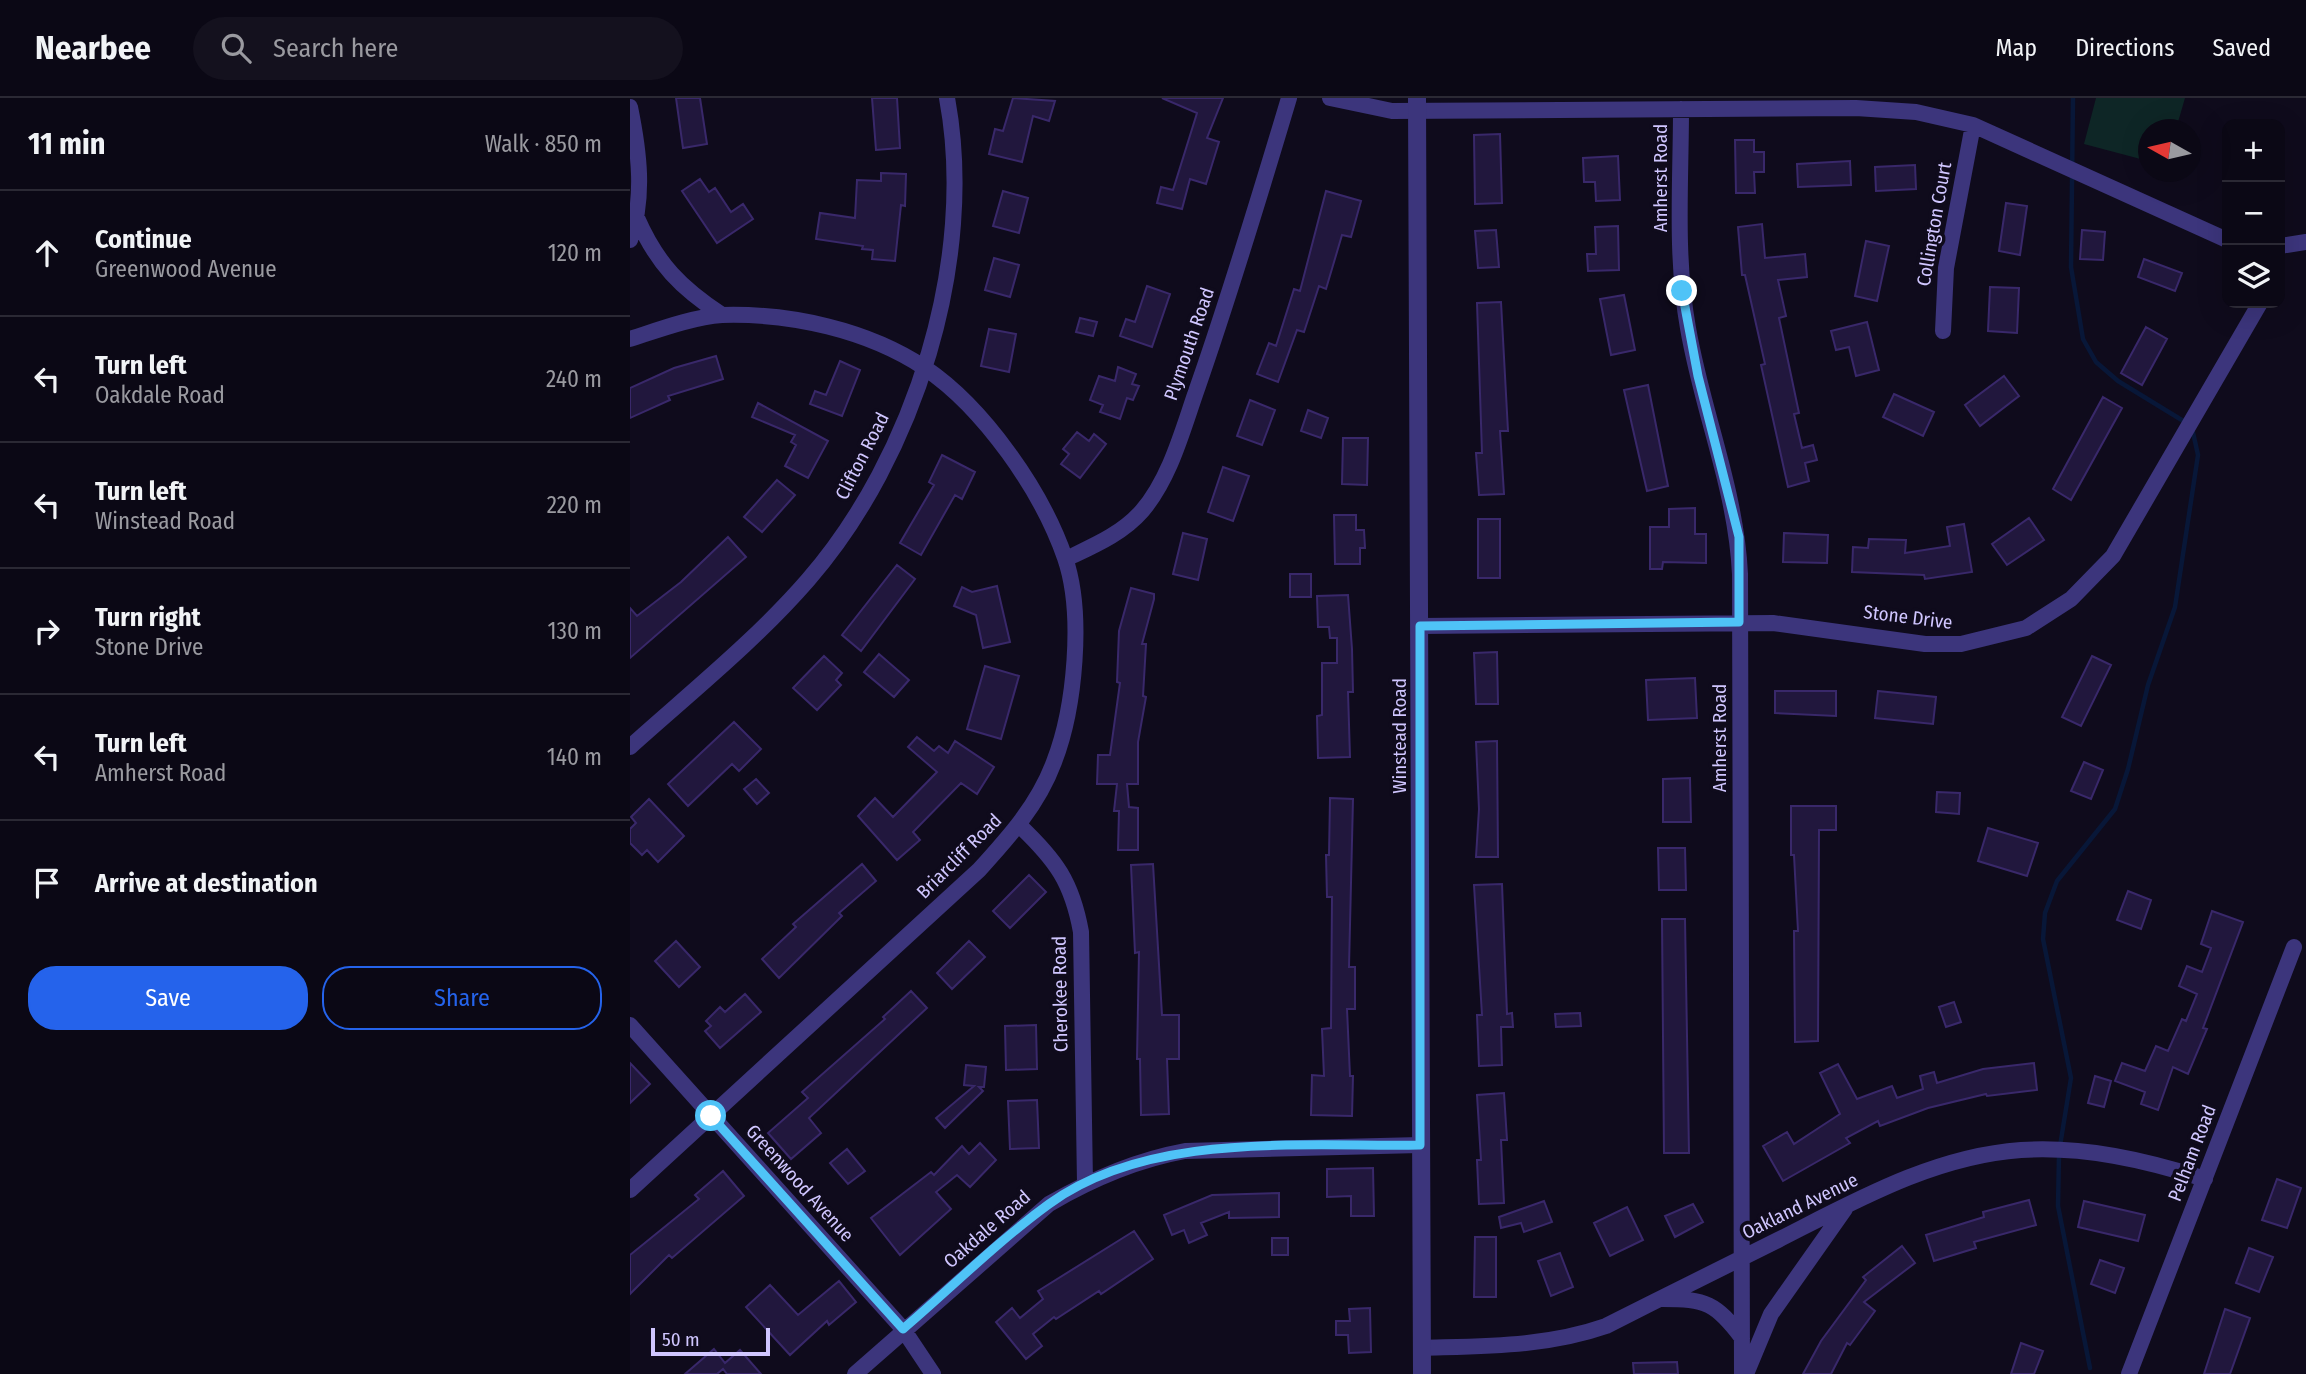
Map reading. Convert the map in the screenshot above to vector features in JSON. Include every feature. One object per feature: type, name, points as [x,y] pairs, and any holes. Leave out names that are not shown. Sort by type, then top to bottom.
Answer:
[{"type":"street","name":"Plymouth Road","points":[[1066,559],[1121,531],[1142,511],[1160,485],[1177,446],[1212,344],[1289,98]]},
{"type":"street","points":[[1330,98],[1392,111],[1417,104],[1681,109],[1885,109],[1936,116],[1973,125],[2222,238]]},
{"type":"street","name":"Clifton Road","points":[[630,747],[776,613],[828,555],[868,493],[912,402],[940,321],[947,271],[953,162],[950,102]]},
{"type":"street","name":"Winstead Road","points":[[1417,104],[1422,1374]]},
{"type":"street","points":[[630,107],[640,179],[637,218],[630,240]]},
{"type":"street","name":"Amherst Road","points":[[1681,109],[1682,291],[1698,376],[1739,537],[1744,1374]]},
{"type":"street","name":"Collington Court","points":[[1943,331],[1946,268],[1973,125]]},
{"type":"street","points":[[637,218],[648,244],[663,267],[688,291],[722,316]]},
{"type":"street","points":[[2285,245],[2306,242]]},
{"type":"street","name":"Stone Drive","points":[[1420,626],[1739,622],[1844,630],[1925,644],[1961,645],[2004,635],[2048,616],[2093,580],[2113,555],[2257,308]]},
{"type":"street","name":"Briarcliff Road","points":[[630,339],[722,316],[780,319],[844,331],[882,344],[924,368],[974,412],[1028,484],[1066,559],[1073,600],[1074,642],[1066,718],[1055,761],[1038,797],[1019,825],[979,870],[630,1190]]},
{"type":"street","name":"Cherokee Road","points":[[1019,825],[1063,873],[1077,911],[1081,932],[1085,1183]]},
{"type":"street","name":"Pelham Road","points":[[2129,1374],[2294,947]]},
{"type":"street","name":"Greenwood Avenue","points":[[630,1025],[903,1329],[933,1374]]},
{"type":"street","name":"Oakdale Road","points":[[855,1374],[903,1329],[1049,1204],[1085,1183],[1152,1157],[1185,1151],[1420,1145]]},
{"type":"street","name":"Oakland Avenue","points":[[1422,1348],[1532,1343],[1582,1334],[1606,1326],[1851,1204],[1942,1165],[1976,1156],[2021,1150],[2068,1150],[2158,1164],[2204,1179]]},
{"type":"street","points":[[1744,1374],[1771,1314],[1837,1218],[1851,1204]]},
{"type":"street","points":[[1658,1299],[1702,1301],[1714,1306],[1742,1338]]},
{"type":"green space","points":[[2096,98],[2185,98],[2179,119],[2138,119],[2138,158],[2084,144]]},
{"type":"building","points":[[676,98],[700,98],[707,144],[683,148]]},
{"type":"building","points":[[872,98],[897,98],[900,148],[876,150]]},
{"type":"building","points":[[1013,98],[1055,101],[1049,121],[1033,116],[1022,162],[989,154],[995,129],[1003,131]]},
{"type":"building","points":[[1162,98],[1223,98],[1207,138],[1219,142],[1206,184],[1190,179],[1182,209],[1157,203],[1161,187],[1173,190],[1197,113]]},
{"type":"building","points":[[1500,134],[1502,203],[1475,204],[1474,135]]},
{"type":"building","points":[[1735,140],[1754,140],[1754,152],[1764,152],[1764,172],[1754,172],[1755,193],[1736,193]]},
{"type":"building","points":[[1618,156],[1620,200],[1596,201],[1595,182],[1584,182],[1583,158]]},
{"type":"building","points":[[1850,161],[1851,185],[1798,187],[1797,164]]},
{"type":"building","points":[[1915,165],[1916,189],[1876,191],[1875,167]]},
{"type":"building","points":[[881,173],[906,174],[905,206],[901,205],[895,261],[872,259],[873,250],[862,249],[863,246],[816,239],[820,213],[855,218],[857,180],[881,181]]},
{"type":"building","points":[[700,179],[709,192],[715,188],[731,212],[743,204],[753,219],[717,243],[682,191]]},
{"type":"building","points":[[1003,191],[1028,198],[1019,233],[993,226]]},
{"type":"building","points":[[1326,191],[1361,201],[1351,237],[1342,235],[1326,289],[1319,286],[1304,332],[1297,330],[1278,382],[1257,374],[1269,343],[1276,346],[1294,289],[1300,291]]},
{"type":"building","points":[[2006,203],[2027,206],[2020,255],[1999,251]]},
{"type":"building","points":[[1762,224],[1765,258],[1805,254],[1807,277],[1778,280],[1786,316],[1779,318],[1799,413],[1794,414],[1802,448],[1813,445],[1817,460],[1805,463],[1809,481],[1788,487],[1761,365],[1765,364],[1745,275],[1742,275],[1738,227]]},
{"type":"building","points":[[1618,226],[1619,270],[1588,271],[1587,254],[1596,254],[1595,227]]},
{"type":"building","points":[[1496,230],[1499,267],[1478,268],[1475,231]]},
{"type":"building","points":[[2082,230],[2105,232],[2103,260],[2080,259]]},
{"type":"building","points":[[1866,241],[1889,246],[1877,301],[1855,296]]},
{"type":"building","points":[[994,258],[1019,265],[1010,297],[985,290]]},
{"type":"building","points":[[2144,259],[2182,273],[2175,291],[2138,277]]},
{"type":"building","points":[[1147,286],[1170,294],[1152,347],[1120,336],[1126,319],[1135,322]]},
{"type":"building","points":[[1990,287],[2019,288],[2017,333],[1988,331]]},
{"type":"building","points":[[1624,295],[1635,350],[1611,355],[1600,299]]},
{"type":"building","points":[[1501,302],[1508,431],[1500,431],[1504,494],[1479,495],[1476,453],[1482,453],[1477,303]]},
{"type":"building","points":[[1080,318],[1097,322],[1093,336],[1076,332]]},
{"type":"building","points":[[1867,322],[1879,370],[1856,376],[1849,347],[1836,350],[1831,331]]},
{"type":"building","points":[[2146,327],[2167,339],[2142,385],[2121,373]]},
{"type":"building","points":[[989,329],[1016,334],[1009,372],[981,366]]},
{"type":"building","points":[[716,356],[723,379],[668,396],[670,400],[630,418],[630,388],[674,368]]},
{"type":"building","points":[[840,361],[860,370],[842,416],[810,404],[815,391],[826,395]]},
{"type":"building","points":[[1118,367],[1136,374],[1132,384],[1139,386],[1133,400],[1127,398],[1120,419],[1100,412],[1103,405],[1090,400],[1099,376],[1115,381]]},
{"type":"building","points":[[2004,376],[2019,396],[1980,426],[1965,405]]},
{"type":"building","points":[[1648,385],[1668,486],[1647,491],[1624,390]]},
{"type":"building","points":[[1894,394],[1934,412],[1923,436],[1883,417]]},
{"type":"building","points":[[2103,397],[2122,408],[2071,500],[2053,489]]},
{"type":"building","points":[[1250,400],[1275,410],[1262,445],[1237,436]]},
{"type":"building","points":[[758,403],[828,441],[808,478],[785,466],[796,445],[791,442],[795,435],[752,417]]},
{"type":"building","points":[[1308,410],[1328,418],[1321,438],[1301,431]]},
{"type":"building","points":[[1077,432],[1089,441],[1094,434],[1106,444],[1080,478],[1061,464],[1069,454],[1063,449]]},
{"type":"building","points":[[1343,438],[1368,438],[1367,485],[1342,484]]},
{"type":"building","points":[[942,455],[975,472],[962,499],[955,495],[921,555],[900,543],[934,485],[929,482]]},
{"type":"building","points":[[1223,467],[1249,476],[1233,521],[1208,512]]},
{"type":"building","points":[[777,480],[795,495],[762,532],[744,517]]},
{"type":"building","points":[[1695,508],[1695,534],[1706,534],[1706,563],[1663,562],[1662,569],[1650,569],[1650,527],[1669,527],[1669,509]]},
{"type":"building","points":[[1334,515],[1356,515],[1356,530],[1364,530],[1365,548],[1360,548],[1360,564],[1335,564]]},
{"type":"building","points":[[2029,518],[2044,540],[2007,565],[1992,544]]},
{"type":"building","points":[[1478,519],[1500,519],[1500,578],[1478,578]]},
{"type":"building","points":[[1964,524],[1972,572],[1925,579],[1924,575],[1852,572],[1853,547],[1868,548],[1869,539],[1906,540],[1905,553],[1950,546],[1947,527]]},
{"type":"building","points":[[1183,533],[1207,539],[1198,580],[1173,574]]},
{"type":"building","points":[[1784,533],[1828,535],[1827,563],[1783,562]]},
{"type":"building","points":[[728,537],[746,557],[630,658],[630,608],[637,616],[681,582]]},
{"type":"building","points":[[897,565],[915,579],[861,651],[842,635]]},
{"type":"building","points":[[1290,574],[1311,574],[1311,597],[1290,597]]},
{"type":"building","points":[[997,586],[1010,642],[983,648],[976,615],[954,606],[962,587],[972,592]]},
{"type":"building","points":[[1131,588],[1154,594],[1154,599],[1142,644],[1146,644],[1143,696],[1146,697],[1138,742],[1138,784],[1127,784],[1129,807],[1138,808],[1138,850],[1118,850],[1119,811],[1114,811],[1117,784],[1097,784],[1098,755],[1110,755],[1120,683],[1117,682],[1119,631]]},
{"type":"building","points":[[1348,595],[1353,692],[1348,692],[1350,757],[1318,758],[1317,716],[1322,715],[1322,663],[1337,663],[1337,638],[1330,638],[1329,627],[1318,627],[1317,596]]},
{"type":"building","points":[[1497,652],[1498,704],[1476,704],[1474,653]]},
{"type":"building","points":[[879,654],[909,680],[894,697],[864,672]]},
{"type":"building","points":[[824,656],[842,673],[836,680],[841,685],[817,710],[793,688]]},
{"type":"building","points":[[2092,656],[2111,665],[2081,726],[2062,717]]},
{"type":"building","points":[[985,666],[1019,676],[1001,739],[967,729]]},
{"type":"building","points":[[1695,678],[1697,718],[1648,720],[1646,680]]},
{"type":"building","points":[[1775,691],[1836,691],[1836,716],[1775,713]]},
{"type":"building","points":[[1878,691],[1936,697],[1933,724],[1875,718]]},
{"type":"building","points":[[734,722],[761,749],[739,771],[732,764],[688,806],[668,784]]},
{"type":"building","points":[[917,737],[934,751],[939,746],[948,753],[955,741],[994,767],[977,794],[961,783],[913,832],[920,840],[897,860],[858,816],[875,798],[893,817],[937,772],[908,747]]},
{"type":"building","points":[[1497,741],[1498,857],[1476,857],[1479,809],[1476,742]]},
{"type":"building","points":[[2084,762],[2103,770],[2091,799],[2071,791]]},
{"type":"building","points":[[1690,778],[1691,822],[1663,822],[1663,779]]},
{"type":"building","points":[[756,779],[769,793],[757,804],[744,789]]},
{"type":"building","points":[[1937,792],[1960,793],[1959,814],[1936,812]]},
{"type":"building","points":[[1330,798],[1353,799],[1349,967],[1355,967],[1355,1009],[1347,1009],[1350,1076],[1353,1076],[1352,1116],[1311,1115],[1312,1075],[1324,1076],[1322,1029],[1331,1028],[1332,897],[1327,897],[1326,855],[1329,855]]},
{"type":"building","points":[[649,799],[684,836],[658,862],[647,850],[642,855],[630,843],[630,829],[636,823],[631,817]]},
{"type":"building","points":[[1791,806],[1836,806],[1836,830],[1819,830],[1818,1041],[1795,1042],[1794,931],[1798,931],[1794,855],[1791,855]]},
{"type":"building","points":[[1988,828],[2038,843],[2027,876],[1978,861]]},
{"type":"building","points":[[1658,848],[1685,848],[1686,890],[1659,890]]},
{"type":"building","points":[[862,864],[876,881],[839,913],[842,916],[779,978],[762,959],[796,927],[793,924]]},
{"type":"building","points":[[1153,864],[1162,1015],[1179,1015],[1179,1059],[1167,1059],[1169,1114],[1141,1115],[1140,1059],[1137,1059],[1139,952],[1135,953],[1131,865]]},
{"type":"building","points":[[1029,875],[1046,892],[1010,928],[993,911]]},
{"type":"building","points":[[1502,884],[1507,1014],[1512,1013],[1513,1027],[1501,1027],[1502,1065],[1479,1066],[1477,1015],[1482,1015],[1474,885]]},
{"type":"building","points":[[2128,891],[2151,900],[2141,929],[2117,920]]},
{"type":"building","points":[[2212,911],[2243,922],[2203,1028],[2207,1029],[2188,1074],[2173,1067],[2158,1110],[2141,1104],[2145,1092],[2115,1081],[2122,1063],[2145,1071],[2156,1046],[2168,1051],[2182,1019],[2186,1021],[2197,994],[2179,986],[2187,966],[2202,972],[2211,948],[2201,944]]},
{"type":"building","points":[[1662,919],[1685,919],[1689,1153],[1664,1153]]},
{"type":"building","points":[[676,941],[700,967],[679,987],[655,961]]},
{"type":"building","points":[[969,941],[985,957],[952,989],[937,973]]},
{"type":"building","points":[[911,991],[927,1008],[809,1118],[821,1133],[791,1159],[768,1133],[808,1098],[802,1092],[885,1019],[883,1017]]},
{"type":"building","points":[[745,994],[761,1012],[720,1048],[705,1031],[711,1026],[706,1021],[720,1007],[725,1012]]},
{"type":"building","points":[[1954,1002],[1961,1022],[1946,1027],[1939,1007]]},
{"type":"building","points":[[1580,1013],[1581,1026],[1556,1027],[1555,1014]]},
{"type":"building","points":[[1036,1025],[1037,1069],[1006,1070],[1005,1026]]},
{"type":"building","points":[[630,1063],[650,1084],[630,1103]]},
{"type":"building","points":[[2034,1063],[2037,1090],[1986,1094],[1928,1108],[1880,1126],[1878,1121],[1846,1138],[1850,1143],[1783,1181],[1763,1146],[1787,1132],[1794,1144],[1840,1114],[1820,1073],[1838,1064],[1857,1099],[1892,1086],[1897,1098],[1923,1089],[1920,1076],[1934,1072],[1937,1083],[1983,1069]]},
{"type":"building","points":[[966,1065],[986,1067],[984,1087],[979,1087],[983,1091],[945,1128],[936,1118],[974,1086],[964,1085]]},
{"type":"building","points":[[2095,1076],[2111,1081],[2104,1107],[2088,1103]]},
{"type":"building","points":[[1504,1093],[1507,1140],[1501,1140],[1504,1203],[1479,1204],[1477,1160],[1481,1160],[1477,1095]]},
{"type":"building","points":[[1037,1100],[1039,1148],[1010,1149],[1008,1101]]},
{"type":"building","points":[[980,1143],[996,1160],[970,1187],[957,1175],[936,1192],[951,1209],[900,1255],[871,1218],[931,1172],[934,1175],[962,1146],[969,1154]]},
{"type":"building","points":[[847,1149],[865,1171],[848,1184],[830,1163]]},
{"type":"building","points":[[1373,1168],[1374,1216],[1351,1216],[1351,1196],[1327,1197],[1327,1169]]},
{"type":"building","points":[[723,1171],[744,1196],[672,1258],[669,1255],[630,1294],[630,1255],[699,1199],[695,1195]]},
{"type":"building","points":[[2277,1179],[2301,1188],[2287,1228],[2262,1220]]},
{"type":"building","points":[[1279,1193],[1279,1217],[1229,1218],[1229,1212],[1201,1223],[1207,1235],[1189,1243],[1184,1230],[1172,1235],[1164,1215],[1212,1195]]},
{"type":"building","points":[[2029,1200],[2036,1225],[1974,1242],[1976,1248],[1934,1261],[1926,1235],[1984,1217],[1983,1212]]},
{"type":"building","points":[[1544,1201],[1552,1222],[1524,1232],[1521,1223],[1501,1228],[1499,1217]]},
{"type":"building","points":[[2084,1201],[2145,1215],[2138,1241],[2078,1227]]},
{"type":"building","points":[[1693,1204],[1703,1222],[1675,1237],[1665,1216]]},
{"type":"building","points":[[1627,1207],[1643,1240],[1610,1256],[1594,1223]]},
{"type":"building","points":[[1134,1231],[1153,1259],[1101,1294],[1099,1291],[1056,1319],[1054,1317],[1033,1334],[1042,1346],[1026,1359],[996,1322],[1012,1308],[1020,1318],[1043,1299],[1038,1291]]},
{"type":"building","points":[[1475,1237],[1496,1237],[1496,1297],[1474,1297]]},
{"type":"building","points":[[1272,1238],[1288,1238],[1288,1255],[1272,1255]]},
{"type":"building","points":[[1902,1246],[1915,1263],[1864,1302],[1875,1311],[1850,1345],[1847,1343],[1831,1374],[1803,1374],[1821,1341],[1866,1280],[1863,1277]]},
{"type":"building","points":[[2249,1248],[2273,1257],[2259,1292],[2236,1283]]},
{"type":"building","points":[[1560,1253],[1573,1287],[1551,1296],[1538,1261]]},
{"type":"building","points":[[2100,1260],[2124,1268],[2115,1293],[2091,1284]]},
{"type":"building","points":[[839,1281],[856,1302],[829,1325],[827,1321],[790,1355],[746,1307],[770,1285],[798,1315]]},
{"type":"building","points":[[1370,1308],[1371,1352],[1349,1353],[1348,1335],[1336,1335],[1336,1321],[1350,1321],[1349,1309]]},
{"type":"building","points":[[2225,1309],[2250,1318],[2230,1374],[2204,1374]]},
{"type":"building","points":[[2021,1343],[2043,1351],[2034,1374],[2011,1374]]},
{"type":"building","points":[[714,1349],[725,1363],[740,1350],[761,1374],[727,1374],[723,1369],[717,1374],[685,1374]]},
{"type":"building","points":[[1677,1362],[1678,1374],[1634,1374],[1633,1363]]},
{"type":"waterway","points":[[2073,98],[2071,267],[2083,339],[2096,362],[2118,381],[2185,422]]},
{"type":"waterway","points":[[2060,1146],[2071,1078],[2043,939],[2045,913],[2057,881],[2115,809],[2128,769],[2148,685],[2175,607],[2198,455],[2192,428]]},
{"type":"waterway","points":[[2059,1155],[2058,1206],[2090,1368]]},
{"type":"route","points":[[711,1116],[903,1329],[1049,1204],[1085,1183],[1152,1157],[1215,1149],[1420,1145],[1420,626],[1739,622],[1739,537],[1698,376],[1682,291]]}]
